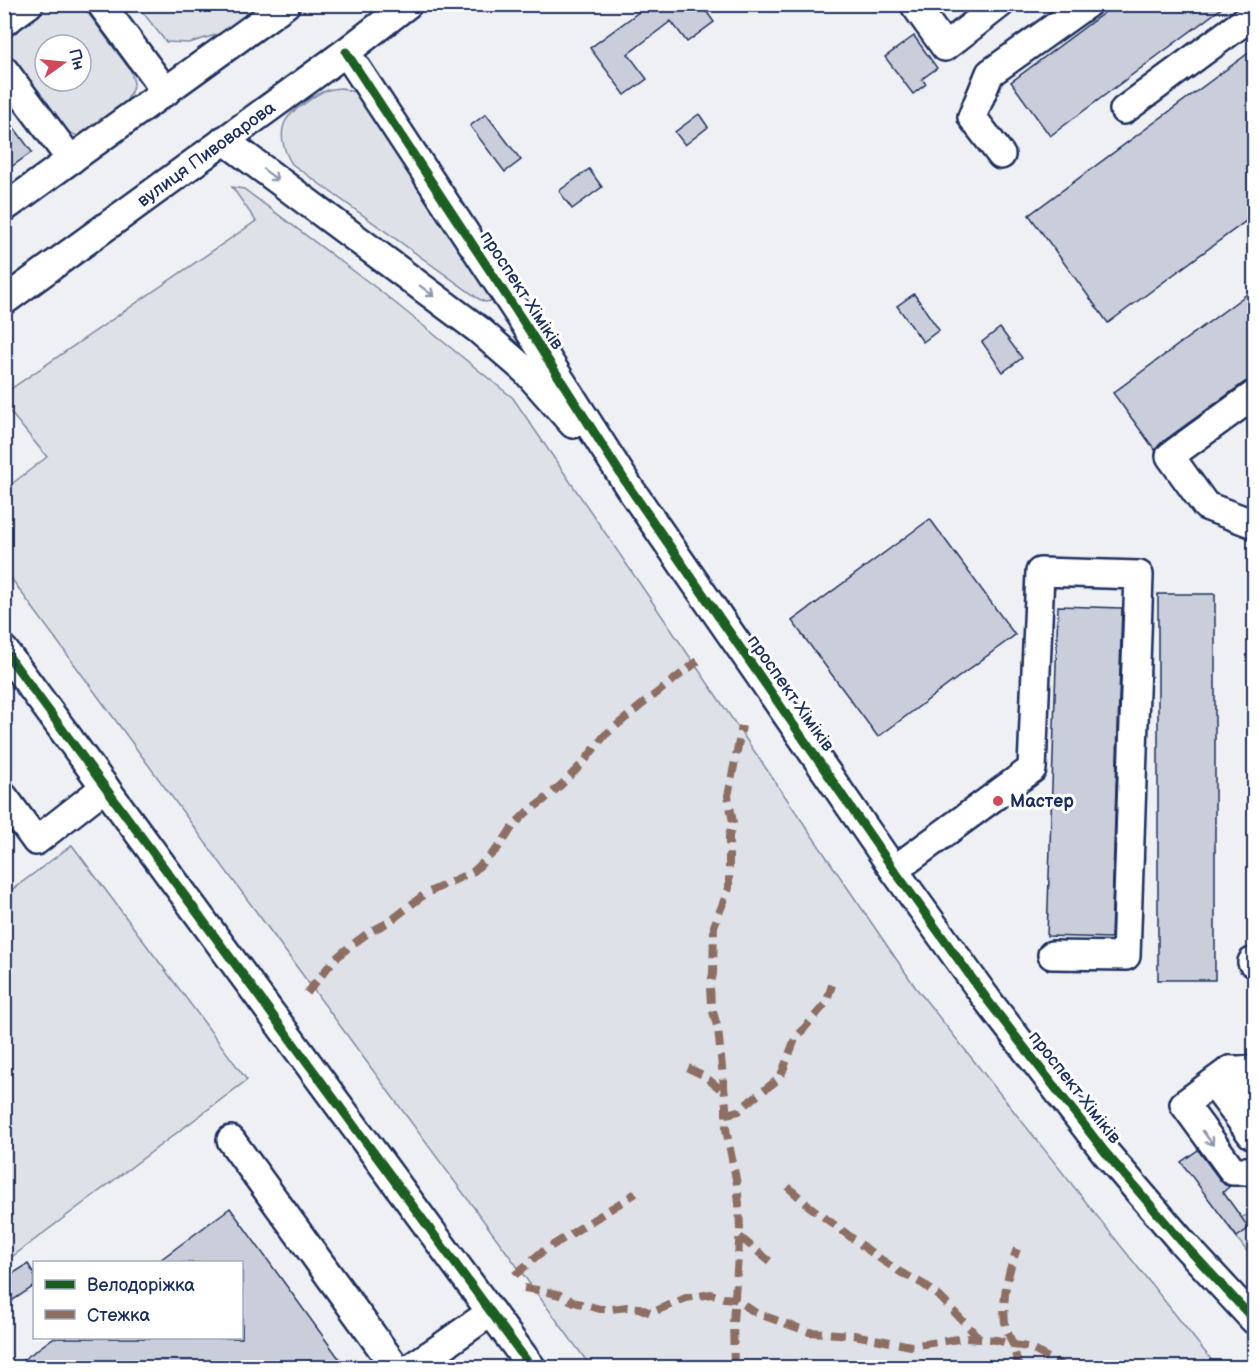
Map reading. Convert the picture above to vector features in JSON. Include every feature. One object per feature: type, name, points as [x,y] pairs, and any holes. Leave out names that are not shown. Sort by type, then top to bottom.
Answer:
[{"type":"street","points":[[4,22],[29,4]]},
{"type":"street","points":[[101,4],[166,92]]},
{"type":"street","points":[[4,208],[286,4]]},
{"type":"street","name":"вулиця Пивоварова","points":[[4,301],[346,52],[408,4]]},
{"type":"street","points":[[914,4],[945,47],[1000,4]]},
{"type":"street","points":[[1001,155],[972,117],[990,73],[1087,4]]},
{"type":"street","points":[[1124,110],[1254,14]]},
{"type":"street","name":"проспект Хіміків","points":[[346,52],[629,487],[890,865],[989,1002],[1105,1152],[1182,1242],[1254,1320]]},
{"type":"street","points":[[4,70],[71,160]]},
{"type":"street","name":"проспект Хіміків","points":[[224,140],[479,330],[526,370],[629,487]]},
{"type":"street","points":[[1254,394],[1170,456],[1206,506],[1254,524]]},
{"type":"street","points":[[890,865],[1032,769],[1040,572],[1139,575],[1126,956],[1052,955]]},
{"type":"street","points":[[4,650],[532,1368]]},
{"type":"street","points":[[4,797],[36,841],[105,787]]},
{"type":"street","points":[[1233,1074],[1254,1102]]},
{"type":"street","points":[[1233,1074],[1251,1134]]},
{"type":"street","points":[[1233,1074],[1184,1104],[1233,1171],[1254,1171]]},
{"type":"street","points":[[231,1140],[396,1368]]},
{"type":"street","points":[[410,1368],[492,1312]]},
{"type":"shaded area","points":[[5,5],[1254,5],[1254,1367],[5,1368]]},
{"type":"shaded area","points":[[42,5],[82,5],[131,71],[134,83],[130,95],[123,106],[87,133],[78,136],[70,133],[52,122],[5,56],[6,34]]},
{"type":"shaded area","points":[[137,5],[259,5],[222,33],[189,43],[166,42]]},
{"type":"shaded area","points":[[342,88],[363,98],[494,298],[491,301],[485,302],[479,299],[292,164],[286,153],[282,134],[285,122],[294,111],[317,94],[330,89]]},
{"type":"shaded area","points":[[232,187],[244,189],[379,290],[513,398],[916,988],[1217,1367],[591,1367],[5,570],[5,489],[47,457],[5,406],[5,393],[256,221]]},
{"type":"shaded area","points":[[72,845],[247,1080],[5,1262],[5,895]]},
{"type":"shaded area","points":[[1254,1215],[1254,1261],[1228,1226],[1244,1216]]},
{"type":"building","points":[[650,4],[701,4],[714,22],[687,42],[671,21],[628,54],[647,79],[625,95],[590,48]]},
{"type":"building","points":[[1116,4],[1227,4],[1050,136],[1011,82]]},
{"type":"building","points":[[914,36],[937,68],[922,79],[926,84],[913,94],[885,57]]},
{"type":"building","points":[[1254,49],[1254,215],[1108,323],[1029,215]]},
{"type":"building","points":[[4,114],[32,152],[4,172]]},
{"type":"building","points":[[486,114],[521,160],[505,172],[470,126]]},
{"type":"building","points":[[699,114],[708,127],[685,145],[675,132]]},
{"type":"building","points":[[589,169],[602,187],[572,209],[559,191]]},
{"type":"building","points":[[1254,289],[1254,380],[1245,382],[1161,443],[1155,450],[1113,393]]},
{"type":"building","points":[[914,294],[939,330],[923,342],[897,306]]},
{"type":"building","points":[[1000,328],[1022,358],[1003,372],[982,342]]},
{"type":"building","points":[[930,519],[1015,635],[878,737],[792,621]]},
{"type":"building","points":[[1158,594],[1215,594],[1215,980],[1158,980]]},
{"type":"building","points":[[1058,606],[1122,608],[1111,938],[1047,936]]},
{"type":"building","points":[[1198,1150],[1220,1180],[1230,1186],[1223,1192],[1249,1228],[1237,1237],[1181,1162]]},
{"type":"building","points":[[230,1208],[346,1368],[12,1368],[52,1339],[243,1339],[243,1261],[159,1261]]},
{"type":"building","points":[[28,1264],[33,1272],[33,1287],[4,1306],[4,1279]]},
{"type":"marked path","points":[[307,993],[333,961],[368,933],[389,922],[425,894],[474,871],[497,849],[513,826],[526,813],[544,800],[583,763],[605,735],[698,661]]},
{"type":"marked path","points":[[734,1368],[733,1322],[740,1230],[739,1204],[726,1129],[726,1106],[718,1029],[711,1005],[710,987],[713,974],[714,926],[729,888],[729,836],[733,822],[728,796],[742,726]]},
{"type":"marked path","points":[[726,1114],[739,1111],[780,1078],[795,1039],[826,1003],[832,985]]},
{"type":"marked path","points":[[688,1068],[703,1075],[724,1092]]},
{"type":"marked path","points":[[788,1187],[809,1206],[879,1258],[923,1284],[941,1298],[980,1339]]},
{"type":"marked path","points":[[515,1275],[539,1254],[636,1193]]},
{"type":"marked path","points":[[740,1237],[773,1264]]},
{"type":"marked path","points":[[524,1288],[560,1295],[574,1302],[600,1309],[627,1307],[639,1308],[651,1313],[686,1298],[711,1294],[735,1299],[756,1313],[809,1332],[854,1335],[911,1346],[965,1338],[997,1340],[1013,1345],[1006,1325],[1004,1303],[1008,1275],[1017,1249]]},
{"type":"marked path","points":[[1019,1368],[1013,1345],[1028,1347],[1067,1368]]},
{"type":"cycle path","points":[[346,52],[629,487],[894,870],[989,1002],[1105,1152],[1182,1242],[1254,1320]]},
{"type":"cycle path","points":[[4,650],[532,1368]]},
{"type":"place","name":"Мастер","points":[[998,801]]}]
